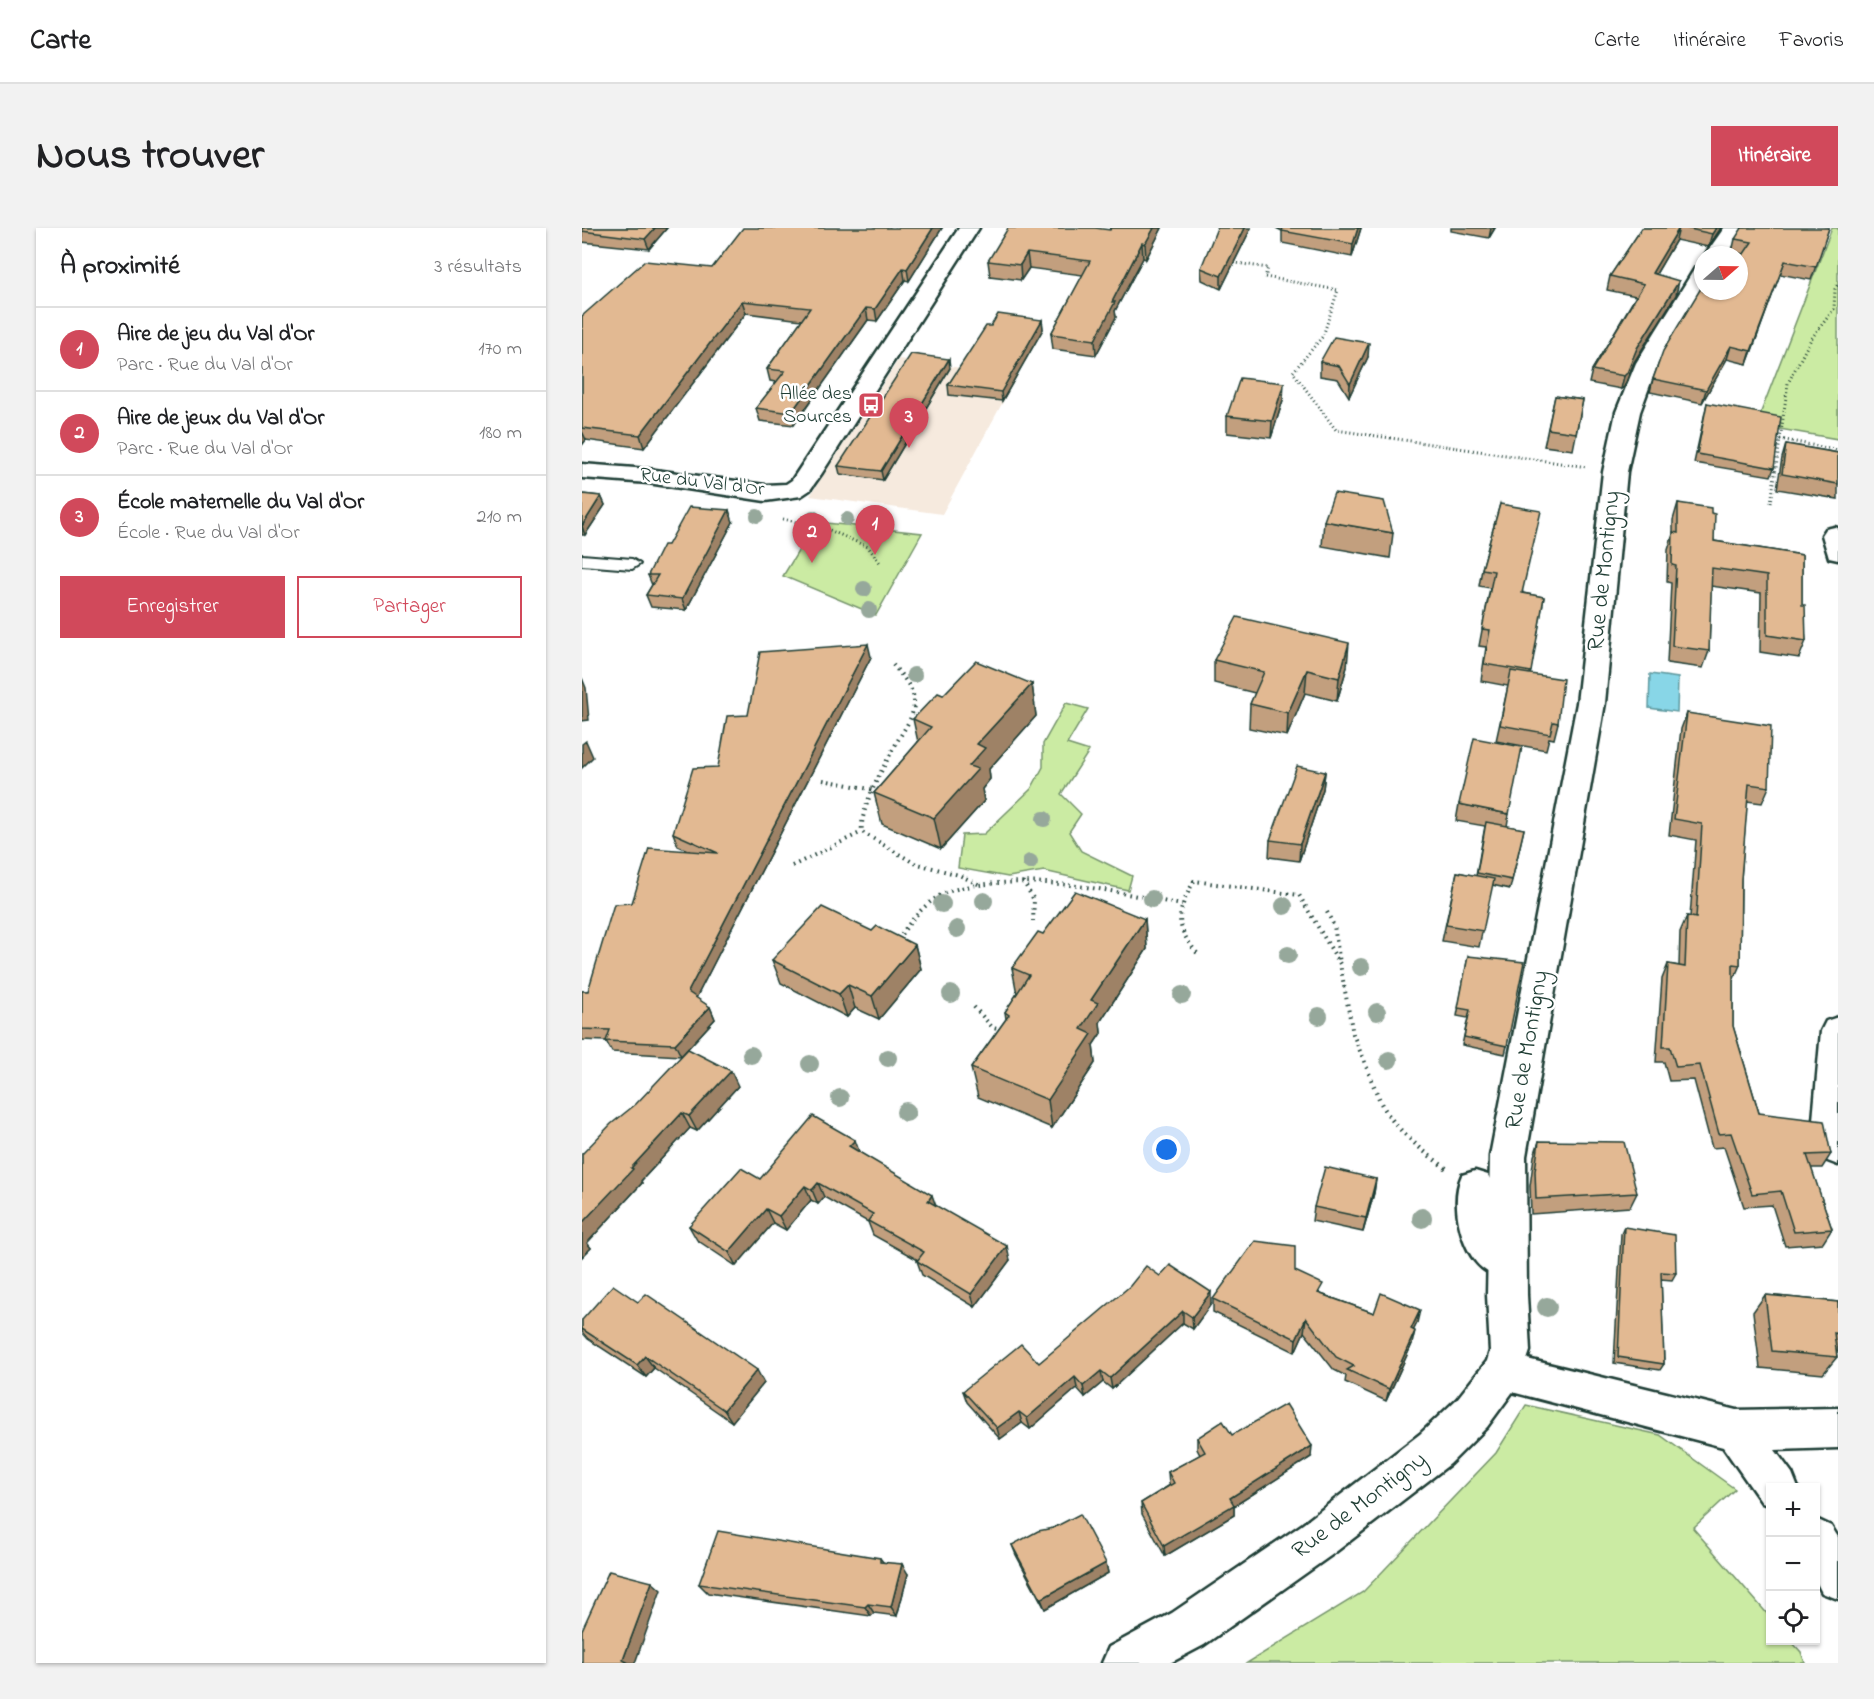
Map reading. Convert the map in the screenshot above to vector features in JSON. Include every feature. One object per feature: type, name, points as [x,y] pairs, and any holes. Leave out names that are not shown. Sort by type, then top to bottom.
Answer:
[{"type":"street","name":"Rue du Val d'Or","points":[[582,471],[648,476],[765,493],[792,490],[801,485],[969,228]]},
{"type":"street","points":[[1722,246],[1734,228]]},
{"type":"street","name":"Rue de Montigny","points":[[1125,1663],[1188,1629],[1327,1533],[1435,1449],[1472,1413],[1503,1372],[1510,1352],[1507,1263],[1508,1156],[1591,703],[1615,472],[1628,412],[1647,363],[1694,287]]},
{"type":"street","points":[[1838,1031],[1831,1120],[1838,1149]]},
{"type":"street","points":[[1475,1187],[1483,1242],[1492,1257],[1507,1263]]},
{"type":"street","points":[[1503,1372],[1736,1430],[1838,1428]]},
{"type":"street","points":[[1736,1430],[1773,1483]]},
{"type":"street","points":[[1820,1549],[1838,1577]]},
{"type":"lane","points":[[582,560],[632,564]]},
{"type":"path","points":[[1221,260],[1268,268],[1265,277],[1338,290],[1323,336],[1293,372],[1336,430],[1615,472]]},
{"type":"path","points":[[1771,503],[1788,383],[1811,339],[1834,309],[1835,289],[1838,284]]},
{"type":"path","points":[[1780,439],[1838,450]]},
{"type":"path","points":[[782,519],[827,529],[868,547],[881,564]]},
{"type":"path","points":[[862,832],[861,823],[875,790],[913,713],[914,699],[910,687],[892,665]]},
{"type":"path","points":[[910,718],[921,721]]},
{"type":"path","points":[[823,780],[884,790]]},
{"type":"path","points":[[792,866],[862,832]]},
{"type":"path","points":[[862,832],[914,863],[959,875],[980,885]]},
{"type":"path","points":[[1023,880],[1032,893],[1038,909],[1033,921]]},
{"type":"path","points":[[895,944],[913,918],[937,897],[955,888],[1023,880],[1054,880],[1182,905]]},
{"type":"path","points":[[1197,953],[1178,927],[1182,905],[1194,881],[1299,895],[1340,964]]},
{"type":"path","points":[[1327,912],[1334,926],[1353,1034],[1382,1104],[1396,1123],[1421,1149],[1475,1187]]},
{"type":"path","points":[[974,1007],[993,1028],[1008,1031]]},
{"type":"shaded area","points":[[899,359],[1017,376],[942,514],[810,496]]},
{"type":"green space","points":[[1832,228],[1838,228],[1838,439],[1756,425]]},
{"type":"green space","points":[[816,522],[922,533],[876,615],[783,576]]},
{"type":"green space","points":[[1066,703],[1088,709],[1067,744],[1089,751],[1061,794],[1081,814],[1069,832],[1081,851],[1132,876],[1128,890],[1044,871],[1008,877],[958,868],[962,835],[984,834],[1031,789],[1043,767],[1043,744]]},
{"type":"green space","points":[[1526,1405],[1660,1435],[1735,1489],[1693,1528],[1766,1612],[1766,1645],[1795,1645],[1801,1652],[1805,1663],[1247,1663],[1363,1592],[1496,1453]]},
{"type":"water","points":[[1650,674],[1678,678],[1677,712],[1649,708]]},
{"type":"building","points":[[582,228],[655,228],[645,239],[582,231]]},
{"type":"building","points":[[743,228],[933,228],[907,269],[903,268],[875,309],[866,308],[791,413],[756,408],[785,371],[767,369],[810,308],[742,301],[640,435],[582,428],[582,316],[645,261],[712,268]]},
{"type":"building","points":[[1008,228],[1110,230],[1111,228],[1154,228],[1145,244],[1142,243],[1095,340],[1051,334],[1090,261],[1027,253],[1020,265],[988,261]]},
{"type":"building","points":[[1217,228],[1245,228],[1221,276],[1201,268]]},
{"type":"building","points":[[1283,228],[1358,228],[1353,244],[1282,231]]},
{"type":"building","points":[[1642,228],[1679,228],[1652,273],[1679,281],[1637,348],[1627,373],[1624,376],[1592,370],[1644,284],[1610,276]]},
{"type":"building","points":[[1685,228],[1716,228],[1712,234]]},
{"type":"building","points":[[1742,228],[1829,228],[1816,267],[1785,261],[1751,351],[1731,346],[1706,390],[1653,379],[1663,351],[1694,300],[1748,300],[1748,248],[1752,242],[1735,239]]},
{"type":"building","points":[[998,314],[1042,320],[1001,392],[948,385],[986,326],[991,326]]},
{"type":"building","points":[[1334,337],[1369,343],[1350,384],[1339,366],[1320,362]]},
{"type":"building","points":[[911,354],[949,359],[881,471],[838,466]]},
{"type":"building","points":[[1240,378],[1284,383],[1272,421],[1227,416]]},
{"type":"building","points":[[1555,396],[1583,400],[1576,433],[1548,429]]},
{"type":"building","points":[[1707,403],[1781,417],[1774,468],[1697,454]]},
{"type":"building","points":[[1786,444],[1838,453],[1838,484],[1782,474]]},
{"type":"building","points":[[1334,493],[1384,501],[1393,533],[1324,521]]},
{"type":"building","points":[[582,494],[601,496],[582,526]]},
{"type":"building","points":[[1678,503],[1711,508],[1711,513],[1715,514],[1714,541],[1802,555],[1802,605],[1805,605],[1806,641],[1767,635],[1767,576],[1712,568],[1709,651],[1672,646],[1676,566],[1672,565],[1673,532],[1678,533]]},
{"type":"building","points":[[1500,504],[1541,511],[1522,593],[1544,597],[1531,672],[1484,664],[1490,630],[1482,629],[1494,571],[1482,569]]},
{"type":"building","points":[[689,507],[729,510],[682,599],[646,595],[658,575],[648,575],[663,545],[668,545]]},
{"type":"building","points":[[1237,617],[1349,643],[1339,678],[1307,670],[1288,713],[1250,704],[1264,672],[1214,660]]},
{"type":"building","points":[[868,644],[688,992],[710,1007],[675,1044],[606,1041],[610,1030],[582,1029],[582,991],[588,991],[614,904],[632,903],[649,848],[718,853],[673,833],[693,768],[718,767],[727,716],[748,715],[760,652]]},
{"type":"building","points":[[976,661],[1032,684],[977,744],[985,748],[969,766],[978,769],[934,818],[874,793],[931,727],[913,719],[938,693],[943,695]]},
{"type":"building","points":[[1511,671],[1563,679],[1558,723],[1553,722],[1550,734],[1500,725]]},
{"type":"building","points":[[1687,713],[1771,726],[1769,787],[1749,784],[1741,879],[1740,965],[1733,964],[1733,1026],[1759,1113],[1824,1121],[1831,1154],[1807,1155],[1832,1229],[1794,1232],[1781,1191],[1752,1194],[1731,1133],[1719,1134],[1700,1065],[1676,1067],[1670,1047],[1663,1047],[1668,964],[1685,967],[1687,916],[1696,918],[1702,824],[1674,819]]},
{"type":"building","points":[[1474,738],[1522,747],[1509,814],[1459,804]]},
{"type":"building","points":[[1297,766],[1325,772],[1300,844],[1270,840]]},
{"type":"building","points":[[1486,822],[1524,829],[1512,880],[1477,873]]},
{"type":"building","points":[[1457,872],[1494,879],[1483,931],[1446,925]]},
{"type":"building","points":[[1075,891],[1145,919],[1091,1000],[1098,1003],[1081,1029],[1092,1034],[1048,1100],[971,1068],[1009,1015],[1005,1012],[1029,975],[1012,968],[1038,932],[1043,934]]},
{"type":"building","points":[[822,907],[872,931],[877,926],[915,945],[872,996],[848,985],[839,994],[772,960]]},
{"type":"building","points":[[1468,956],[1524,962],[1507,1046],[1464,1037],[1470,1010],[1458,1008]]},
{"type":"building","points":[[688,1049],[731,1071],[689,1116],[682,1113],[582,1223],[582,1154],[611,1124],[636,1104]]},
{"type":"building","points":[[813,1116],[855,1140],[849,1146],[932,1195],[928,1201],[1007,1246],[971,1294],[917,1261],[924,1252],[868,1221],[873,1214],[818,1183],[812,1190],[805,1186],[779,1216],[766,1209],[729,1252],[689,1226],[741,1168],[760,1179]]},
{"type":"building","points":[[1539,1141],[1624,1142],[1637,1193],[1536,1199],[1535,1171]]},
{"type":"building","points":[[1325,1167],[1376,1179],[1366,1218],[1314,1207]]},
{"type":"building","points":[[1624,1227],[1675,1235],[1676,1273],[1661,1272],[1664,1364],[1618,1357]]},
{"type":"building","points":[[1255,1241],[1295,1246],[1295,1271],[1323,1284],[1318,1293],[1374,1313],[1381,1293],[1420,1310],[1411,1329],[1415,1331],[1389,1389],[1347,1370],[1354,1366],[1336,1357],[1306,1318],[1296,1339],[1213,1299]]},
{"type":"building","points":[[1170,1265],[1211,1292],[1192,1317],[1183,1311],[1110,1378],[1101,1371],[1083,1386],[1075,1377],[1027,1418],[1019,1412],[997,1428],[963,1391],[1021,1344],[1039,1363],[1130,1286],[1146,1266],[1160,1276]]},
{"type":"building","points":[[613,1285],[638,1302],[646,1294],[757,1370],[724,1410],[645,1356],[637,1365],[582,1329],[582,1320]]},
{"type":"building","points":[[1765,1295],[1838,1302],[1838,1334],[1834,1333],[1837,1357],[1772,1351]]},
{"type":"building","points":[[1286,1404],[1312,1446],[1230,1498],[1234,1505],[1164,1546],[1141,1503],[1174,1483],[1168,1472],[1205,1452],[1197,1438],[1223,1421],[1232,1435]]},
{"type":"building","points":[[1080,1514],[1106,1563],[1041,1599],[1012,1545],[1038,1531],[1053,1528]]},
{"type":"building","points":[[718,1531],[880,1558],[880,1562],[902,1564],[891,1607],[868,1604],[865,1607],[699,1584]]},
{"type":"building","points":[[609,1571],[652,1582],[623,1660],[629,1663],[582,1663],[582,1630]]},
{"type":"place","name":"Allée des Sources","points":[[871,405]]},
{"type":"place","name":"École maternelle du Val d'Or","points":[[909,448]]},
{"type":"place","name":"Aire de jeu du Val d'Or","points":[[875,555]]},
{"type":"place","name":"Aire de jeux du Val d'Or","points":[[812,563]]}]
